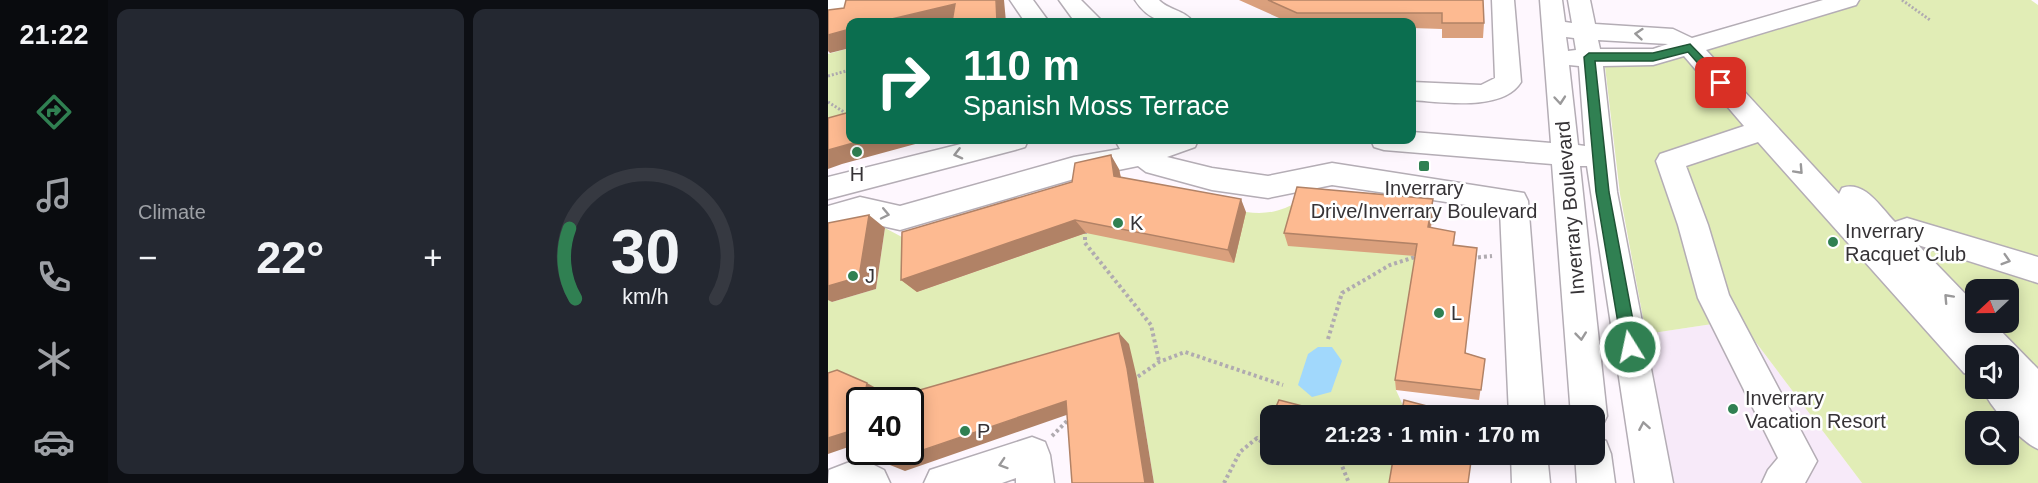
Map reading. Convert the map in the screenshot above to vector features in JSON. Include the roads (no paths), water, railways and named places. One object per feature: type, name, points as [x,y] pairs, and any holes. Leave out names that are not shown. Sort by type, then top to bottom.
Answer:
[{"type":"street","points":[[828,12],[840,2],[848,0]]},
{"type":"street","points":[[1021,0],[1033,18]]},
{"type":"street","points":[[1070,0],[1085,18]]},
{"type":"street","points":[[1146,0],[1156,11],[1172,18]]},
{"type":"street","points":[[1416,91],[1484,94],[1508,82],[1503,0]]},
{"type":"street","name":"Inverrary Boulevard","points":[[1551,0],[1588,405]]},
{"type":"street","name":"Inverrary Boulevard","points":[[1579,0],[1589,57],[1603,192],[1654,483]]},
{"type":"street","points":[[1557,59],[1653,57],[1848,0]]},
{"type":"street","points":[[1554,30],[1584,30],[1673,38],[1697,45],[1773,132],[1991,345]]},
{"type":"street","points":[[1773,132],[1670,161],[1693,225],[1714,298],[1799,461],[1780,483]]},
{"type":"street","points":[[1416,143],[1600,157]]},
{"type":"street","points":[[828,188],[999,144]]},
{"type":"street","points":[[828,218],[860,209],[900,218],[1074,168],[1135,147],[1156,144]]},
{"type":"street","points":[[1135,147],[1156,165],[1212,179],[1268,188],[1332,174],[1514,201],[1526,405]]},
{"type":"street","points":[[1894,252],[1907,230],[2038,270]]},
{"type":"street","points":[[1894,252],[1965,347]]},
{"type":"street","points":[[2019,383],[2035,414]]},
{"type":"street","points":[[2014,399],[2035,414]]},
{"type":"street","points":[[1530,465],[1531,483]]},
{"type":"street","points":[[1594,465],[1596,483]]},
{"type":"street","points":[[944,483],[1033,469]]},
{"type":"street","points":[[842,483],[860,477],[871,483]]},
{"type":"water","points":[[1318,347],[1332,347],[1342,361],[1331,392],[1312,397],[1298,385],[1308,354]]},
{"type":"place","name":"H","points":[[857,152]]},
{"type":"place","name":"Inverrary Drive/Inverrary Boulevard","points":[[1424,166]]},
{"type":"place","name":"K","points":[[1118,223]]},
{"type":"place","name":"Inverrary Racquet Club","points":[[1833,242]]},
{"type":"place","name":"J","points":[[853,276]]},
{"type":"place","name":"L","points":[[1439,313]]},
{"type":"place","name":"Inverrary Vacation Resort","points":[[1733,409]]},
{"type":"place","name":"P","points":[[965,431]]}]
